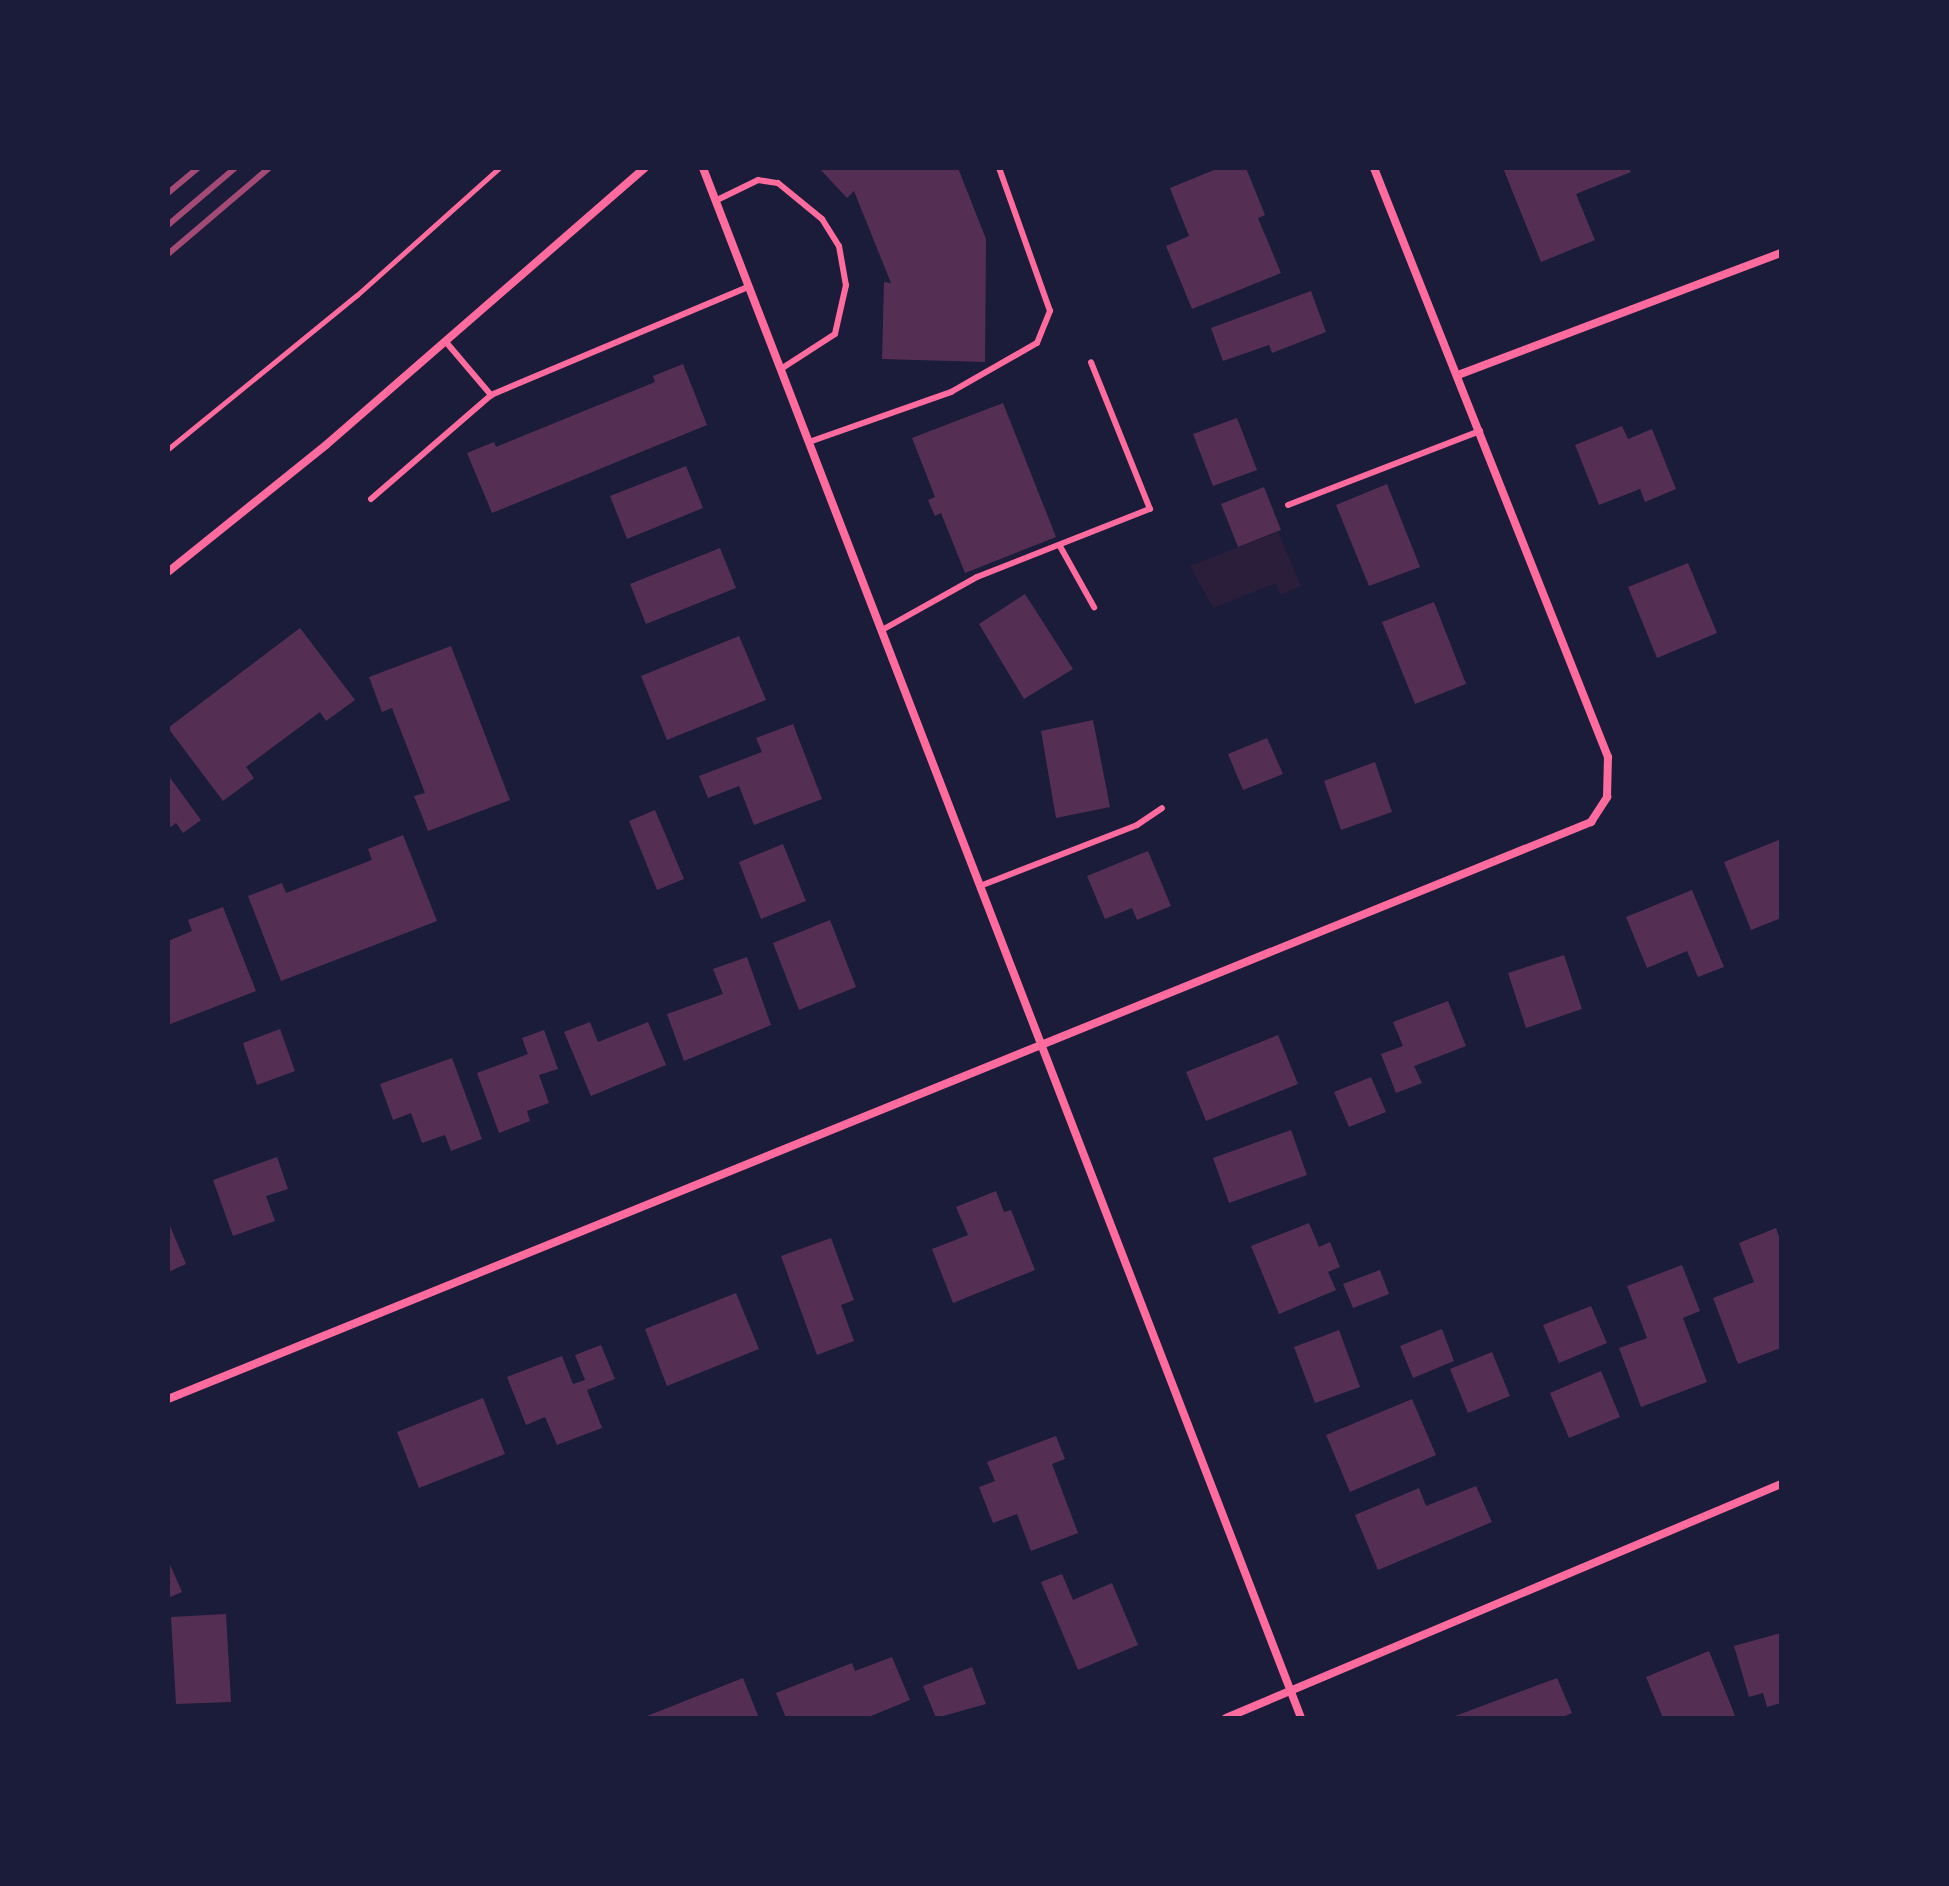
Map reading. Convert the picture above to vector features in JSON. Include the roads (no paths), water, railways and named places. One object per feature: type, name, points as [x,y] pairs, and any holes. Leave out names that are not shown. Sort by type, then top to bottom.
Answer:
[{"type":"street","points":[[168,572],[446,342],[645,168]]},
{"type":"street","points":[[703,168],[1301,1718]]},
{"type":"street","points":[[168,1399],[1591,822],[1607,797],[1608,757],[1374,168]]},
{"type":"street","points":[[1458,375],[1781,253]]},
{"type":"street","points":[[1226,1718],[1781,1484]]},
{"type":"lane","points":[[809,442],[951,392],[1037,343],[1050,311],[999,168]]},
{"type":"lane","points":[[715,201],[758,180],[778,183],[822,219],[839,246],[846,285],[835,334],[781,369]]},
{"type":"lane","points":[[371,499],[491,395],[748,287]]},
{"type":"lane","points":[[446,342],[491,395]]},
{"type":"lane","points":[[882,630],[977,577],[1061,548],[1150,509],[1091,362]]},
{"type":"lane","points":[[1288,505],[1480,431]]},
{"type":"lane","points":[[1061,548],[1094,607]]},
{"type":"lane","points":[[980,886],[1137,825],[1162,808]]},
{"type":"railway","points":[[168,193],[198,168]]},
{"type":"railway","points":[[168,225],[235,168]]},
{"type":"railway","points":[[168,254],[269,168]]}]
